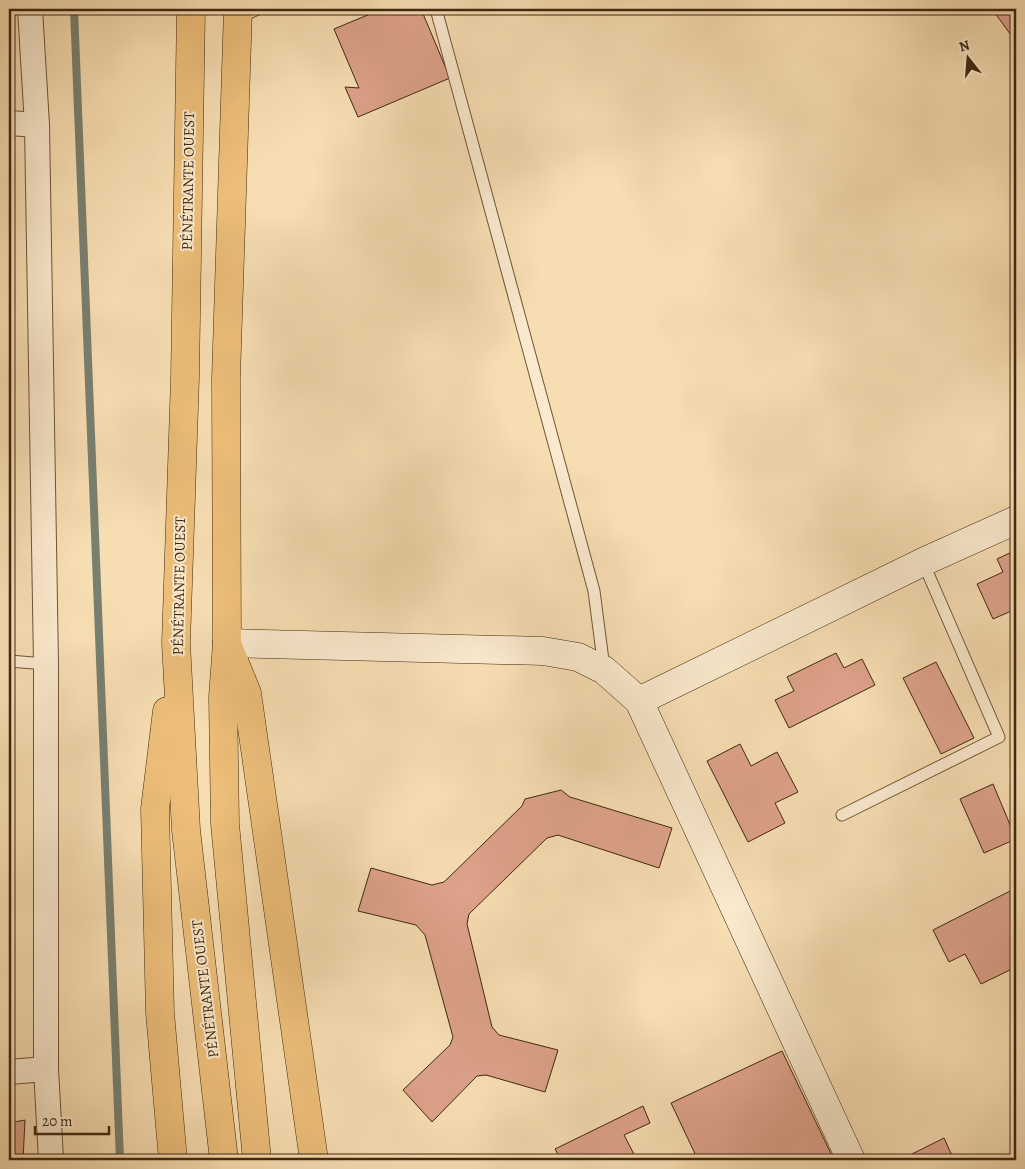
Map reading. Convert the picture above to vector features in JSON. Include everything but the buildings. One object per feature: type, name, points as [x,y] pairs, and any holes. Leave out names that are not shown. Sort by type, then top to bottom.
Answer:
[{"type":"highway","name":"PÉNÉTRANTE OUEST","points":[[191,9],[185,378],[176,643],[186,830],[224,1160]]},
{"type":"highway","points":[[244,12],[226,378],[227,643],[223,697],[225,824],[256,1160]]},
{"type":"highway","points":[[172,1160],[160,1013],[155,809],[176,643]]},
{"type":"highway","points":[[227,643],[247,694],[314,1160]]},
{"type":"street","points":[[30,9],[37,125],[46,664],[46,1069],[51,1160]]},
{"type":"street","points":[[9,123],[37,125]]},
{"type":"street","points":[[639,701],[923,562],[1016,520]]},
{"type":"street","points":[[227,643],[543,650],[578,657],[604,670],[639,701],[851,1160]]},
{"type":"street","points":[[9,1072],[46,1069]]},
{"type":"lane","points":[[436,9],[594,591],[604,670]]},
{"type":"lane","points":[[842,815],[999,737],[923,562]]},
{"type":"lane","points":[[9,661],[46,664]]},
{"type":"waterway","points":[[74,9],[120,1160]]}]
